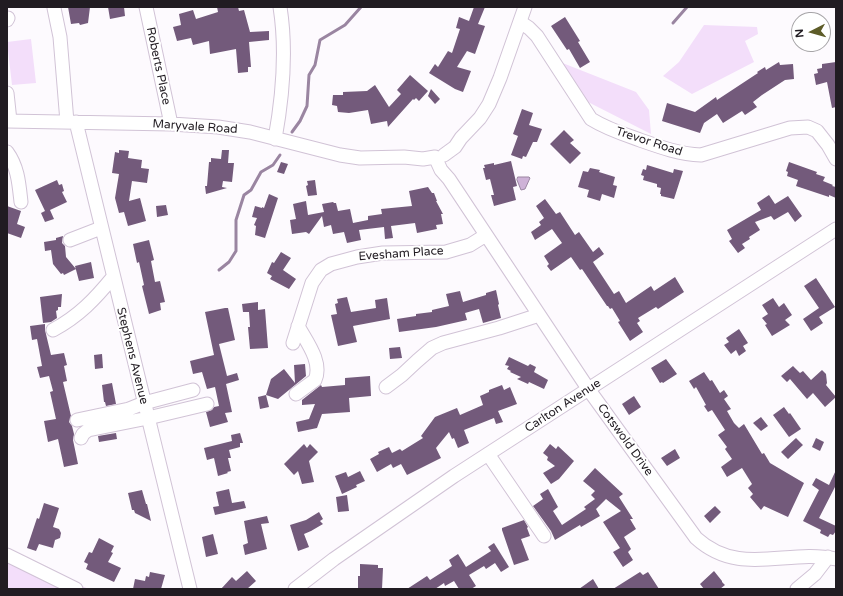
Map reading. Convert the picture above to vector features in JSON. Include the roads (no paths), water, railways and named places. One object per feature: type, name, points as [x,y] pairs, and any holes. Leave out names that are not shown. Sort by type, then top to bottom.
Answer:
[{"type":"street","name":"Roberts Place","points":[[146,7],[171,124]]},
{"type":"street","points":[[275,139],[283,76],[284,30],[280,7]]},
{"type":"street","name":"Maryvale Road","points":[[8,121],[171,124],[218,127],[250,132],[360,158],[404,157],[420,152],[439,154],[448,142],[461,138],[480,118],[489,104],[525,7]]},
{"type":"street","name":"Stephens Avenue","points":[[54,8],[60,37],[71,122],[101,228],[190,589]]},
{"type":"street","name":"Trevor Road","points":[[520,22],[530,28],[537,36],[591,119],[604,127],[674,152],[701,155],[790,128],[808,127],[817,131],[828,145],[836,159]]},
{"type":"street","points":[[7,93],[8,121]]},
{"type":"street","points":[[7,152],[16,169],[21,202]]},
{"type":"street","name":"Cotswold Drive","points":[[439,154],[449,179],[539,315],[589,390],[691,532],[707,548],[726,555],[750,560],[818,556],[832,558]]},
{"type":"street","points":[[70,240],[101,228]]},
{"type":"street","name":"Carlton Avenue","points":[[301,588],[334,559],[488,454],[836,229]]},
{"type":"street","name":"Evesham Place","points":[[292,343],[312,283],[321,270],[331,264],[357,257],[383,253],[446,252],[470,245],[486,235]]},
{"type":"street","points":[[53,330],[65,324],[88,306],[113,277]]},
{"type":"street","points":[[386,387],[432,348],[443,343],[499,328],[539,315]]},
{"type":"street","points":[[296,394],[315,380],[318,375],[318,370],[313,355],[298,326]]},
{"type":"street","points":[[77,420],[129,409],[144,403],[193,390]]},
{"type":"street","points":[[81,438],[88,430],[207,404]]},
{"type":"street","points":[[488,454],[544,536]]},
{"type":"street","points":[[7,555],[76,589]]},
{"type":"street","points":[[797,589],[816,574],[832,558]]},
{"type":"waterway","points":[[292,132],[300,121],[307,106],[309,75],[315,65],[320,40],[345,25],[361,7]]},
{"type":"waterway","points":[[673,23],[687,7]]},
{"type":"waterway","points":[[219,270],[229,262],[236,251],[236,220],[244,195],[251,190],[261,172],[273,165],[280,155]]}]
